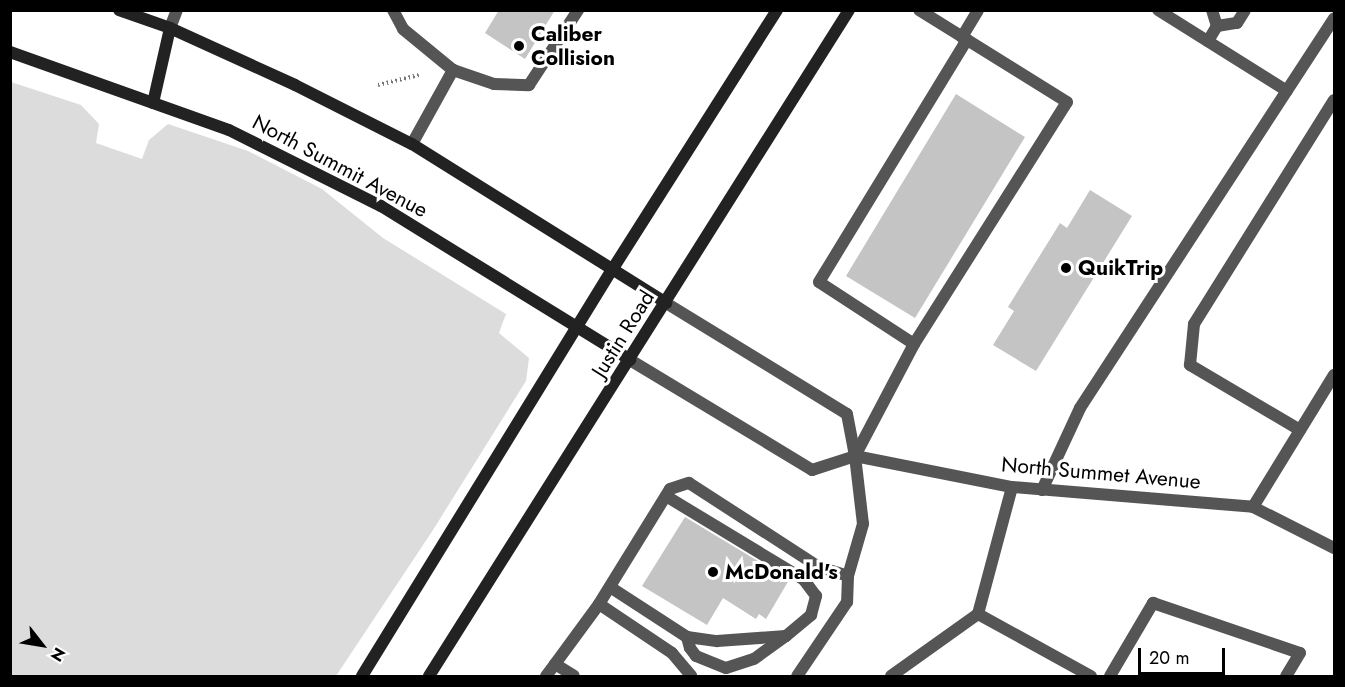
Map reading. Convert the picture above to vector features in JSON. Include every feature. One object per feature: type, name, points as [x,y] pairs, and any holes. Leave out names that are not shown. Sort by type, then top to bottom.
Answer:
[{"type":"main road","points":[[119,10],[170,28],[295,85],[412,144],[666,303]]},
{"type":"main road","name":"Justin Road","points":[[362,676],[612,270],[777,10]]},
{"type":"main road","name":"Justin Road","points":[[433,675],[849,10]]},
{"type":"main road","points":[[153,103],[170,28]]},
{"type":"main road","name":"North Summit Avenue","points":[[10,52],[229,130],[381,206],[630,360]]},
{"type":"street","points":[[170,28],[177,10]]},
{"type":"street","points":[[393,10],[403,29],[453,70],[494,84],[529,85],[578,10]]},
{"type":"street","points":[[630,360],[812,470],[855,456],[914,344],[1067,102],[919,10]]},
{"type":"street","points":[[914,344],[819,282],[964,39],[978,10]]},
{"type":"street","points":[[1158,10],[1287,91]]},
{"type":"street","points":[[1208,41],[1217,26],[1212,10]]},
{"type":"street","points":[[1217,26],[1237,23],[1245,10]]},
{"type":"street","points":[[1042,490],[1080,408],[1335,19]]},
{"type":"street","points":[[412,144],[453,70]]},
{"type":"street","points":[[1300,430],[1190,365],[1194,324],[1335,100]]},
{"type":"street","points":[[666,303],[847,414],[855,456],[863,524],[848,576],[847,602],[797,676]]},
{"type":"street","points":[[1253,507],[1335,375]]},
{"type":"street","name":"North Summet Avenue","points":[[855,456],[1011,487],[1253,507],[1335,548]]},
{"type":"street","points":[[546,676],[599,604],[670,489],[689,483],[819,567],[848,576]]},
{"type":"street","points":[[891,676],[978,614],[1011,487]]},
{"type":"street","points":[[666,496],[810,585],[816,596],[811,615],[786,636],[754,659],[726,668],[696,656],[690,648],[687,636]]},
{"type":"street","points":[[610,587],[687,636],[717,641],[786,636]]},
{"type":"street","points":[[1110,676],[1153,603],[1300,653],[1286,676]]},
{"type":"street","points":[[599,604],[672,653],[691,676]]},
{"type":"street","points":[[978,614],[1091,676]]},
{"type":"street","points":[[555,664],[574,676]]},
{"type":"path","points":[[378,85],[419,75]]},
{"type":"shaded area","points":[[11,82],[81,105],[99,124],[96,143],[142,159],[149,140],[168,124],[248,151],[322,189],[383,238],[506,314],[499,333],[529,358],[526,381],[433,530],[336,676],[11,676]]},
{"type":"building","name":"Caliber Collision","points":[[499,10],[555,10],[525,59],[485,33]]},
{"type":"building","points":[[956,94],[1025,137],[915,318],[846,276]]},
{"type":"building","name":"QuikTrip","points":[[1090,190],[1132,216],[1036,371],[993,345],[1014,311],[1008,307],[1060,223],[1067,228]]},
{"type":"building","name":"McDonald's","points":[[685,517],[789,580],[766,619],[759,614],[756,619],[723,598],[707,625],[642,586]]},
{"type":"place","name":"Caliber Collision","points":[[519,46]]},
{"type":"place","name":"QuikTrip","points":[[1066,268]]},
{"type":"place","name":"McDonald's","points":[[713,572]]}]
